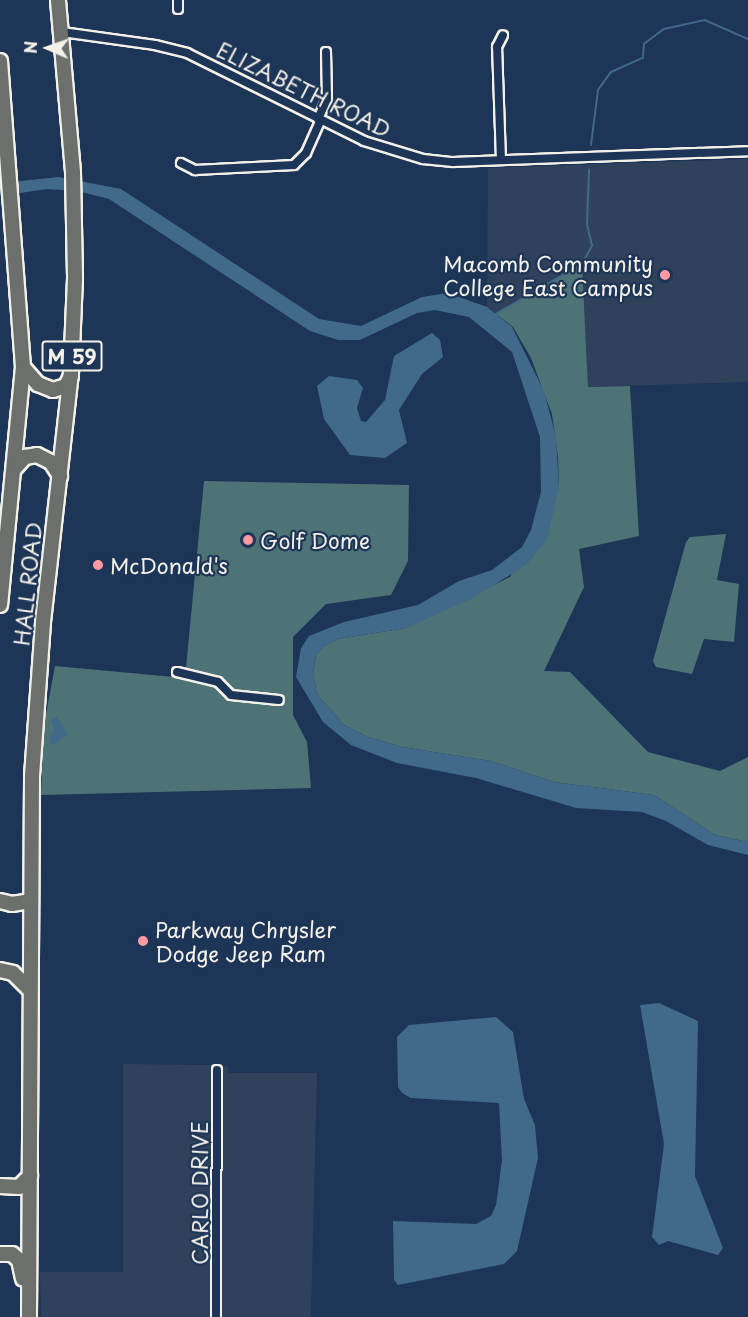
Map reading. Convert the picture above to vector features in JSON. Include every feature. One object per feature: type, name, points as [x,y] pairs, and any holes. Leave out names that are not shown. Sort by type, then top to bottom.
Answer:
[{"type":"highway","name":"HALL ROAD","points":[[29,1317],[29,989],[35,708],[71,374],[75,235],[73,172],[58,1]]},
{"type":"highway","name":"HALL ROAD","points":[[0,61],[23,367],[0,605]]},
{"type":"highway","points":[[23,367],[38,384],[53,390],[66,386],[71,374]]},
{"type":"highway","points":[[15,468],[24,458],[37,455],[51,462],[60,476]]},
{"type":"highway","points":[[0,901],[12,904],[30,901]]},
{"type":"highway","points":[[0,970],[13,973],[29,989]]},
{"type":"highway","points":[[0,1186],[19,1187],[30,1176]]},
{"type":"highway","points":[[0,1254],[12,1254],[23,1267],[22,1317]]},
{"type":"street","points":[[178,0],[178,9]]},
{"type":"street","name":"ELIZABETH ROAD","points":[[62,32],[154,45],[187,53],[371,145],[406,156],[453,162],[748,151]]},
{"type":"street","points":[[501,160],[497,47],[503,35]]},
{"type":"street","points":[[181,163],[195,170],[294,165],[306,153],[327,99],[326,52]]},
{"type":"street","points":[[177,672],[218,682],[231,695],[279,700]]},
{"type":"street","name":"CARLO DRIVE","points":[[216,1317],[217,1070]]},
{"type":"shaded area","name":"Macomb Community College East Campus","points":[[748,159],[748,382],[588,387],[582,265],[496,314],[487,307],[488,168]]},
{"type":"shaded area","points":[[59,177],[121,189],[319,319],[361,326],[422,297],[448,293],[487,307],[512,327],[544,391],[556,437],[559,487],[547,540],[526,565],[471,599],[406,628],[338,639],[324,646],[316,655],[313,673],[317,694],[344,725],[368,737],[402,747],[491,761],[554,782],[654,795],[715,835],[748,842],[748,855],[708,845],[666,821],[642,812],[576,808],[476,778],[397,763],[351,745],[323,722],[296,677],[301,648],[309,636],[344,622],[418,605],[459,581],[492,570],[522,547],[531,530],[541,492],[540,437],[512,352],[469,317],[435,310],[417,313],[360,340],[338,340],[310,331],[109,199],[77,191],[47,189],[0,196],[0,183]]},
{"type":"shaded area","points":[[432,333],[440,340],[443,357],[422,374],[399,410],[407,443],[385,458],[350,455],[324,419],[317,386],[329,376],[357,380],[363,388],[357,408],[361,421],[366,422],[385,400],[394,356]]},
{"type":"shaded area","points":[[57,717],[68,735],[53,745],[49,742],[54,729],[51,719]]},
{"type":"shaded area","points":[[659,1003],[698,1021],[695,1176],[723,1248],[718,1255],[668,1241],[659,1245],[652,1237],[664,1144],[640,1005]]},
{"type":"shaded area","points":[[496,1017],[513,1032],[524,1099],[535,1125],[538,1158],[517,1251],[504,1264],[398,1285],[394,1280],[393,1221],[476,1224],[491,1216],[496,1205],[502,1160],[499,1103],[411,1098],[402,1093],[398,1087],[397,1037],[409,1025]]},
{"type":"shaded area","points":[[123,1064],[211,1065],[228,1067],[229,1073],[317,1073],[311,1317],[41,1317],[40,1272],[123,1272]]},
{"type":"green space","points":[[582,264],[588,387],[630,386],[639,536],[579,549],[584,587],[544,671],[570,672],[648,752],[720,771],[748,757],[748,842],[715,835],[654,795],[554,782],[491,761],[402,747],[368,737],[344,725],[317,694],[313,673],[316,655],[324,646],[338,639],[406,628],[510,577],[559,487],[558,457],[552,414],[531,358],[513,327],[496,314]]},
{"type":"green space","points":[[204,481],[409,485],[408,561],[391,595],[326,604],[293,637],[293,715],[307,742],[311,788],[41,795],[44,725],[55,666],[185,678]]},
{"type":"green space","points":[[726,534],[717,580],[739,584],[734,642],[704,639],[692,674],[656,667],[653,661],[686,542],[690,537]]},
{"type":"waterway","points":[[591,145],[598,90],[611,72],[643,58],[644,44],[664,29],[705,20],[748,39]]},
{"type":"waterway","points":[[496,314],[582,264],[592,246],[587,225],[589,170]]},
{"type":"place","name":"Macomb Community College East Campus","points":[[665,275]]},
{"type":"place","name":"Golf Dome","points":[[248,540]]},
{"type":"place","name":"McDonald's","points":[[98,565]]},
{"type":"place","name":"Parkway Chrysler Dodge Jeep Ram","points":[[143,941]]}]
